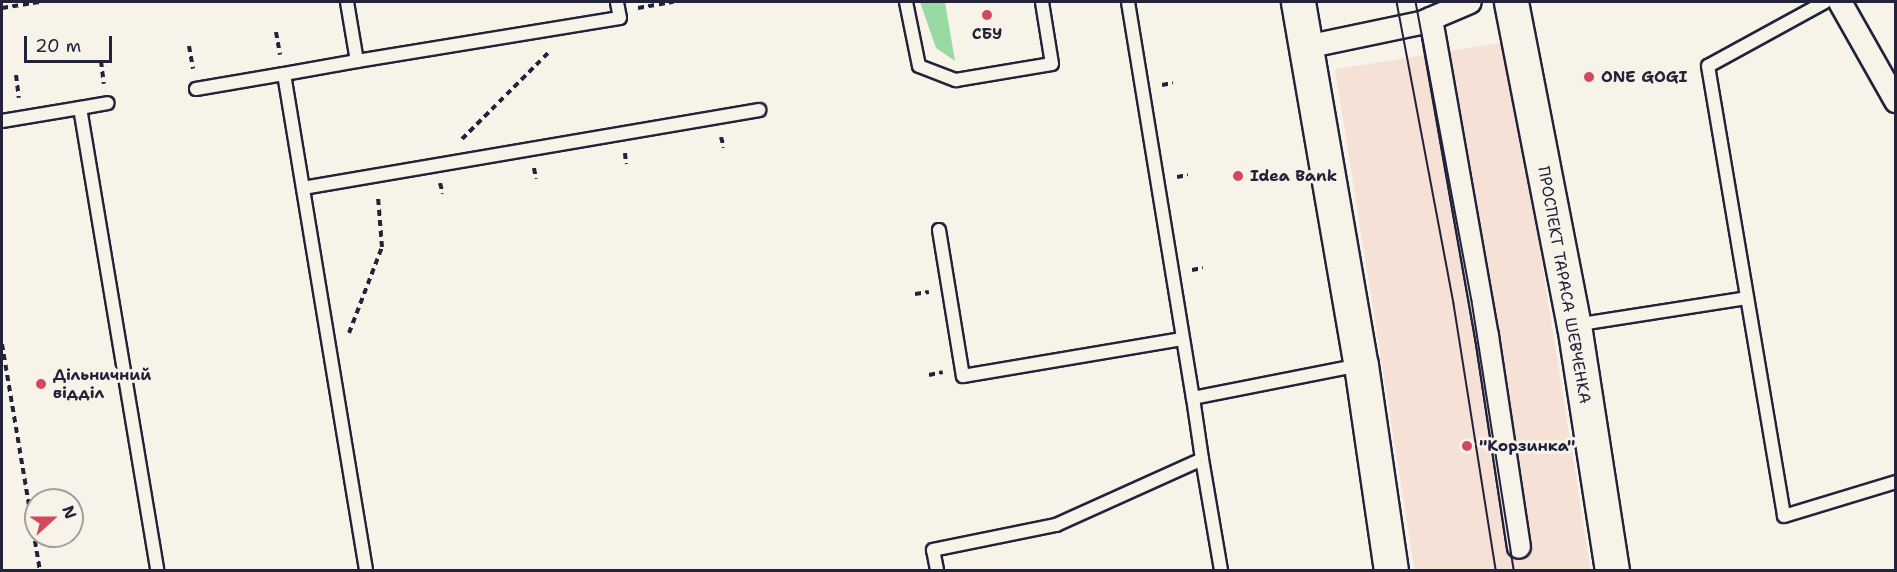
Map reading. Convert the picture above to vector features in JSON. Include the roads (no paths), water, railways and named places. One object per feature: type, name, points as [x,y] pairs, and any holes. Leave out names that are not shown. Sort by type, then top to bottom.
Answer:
[{"type":"main road","points":[[1298,2],[1361,365],[1391,570]]},
{"type":"main road","name":"ПРОСПЕКТ ТАРАСА ШЕВЧЕНКА","points":[[1511,2],[1574,325],[1612,570]]},
{"type":"street","points":[[1306,47],[1431,19],[1470,2]]},
{"type":"street","points":[[1840,2],[1896,101]]},
{"type":"street","points":[[1431,19],[1487,336],[1519,547]]},
{"type":"lane","points":[[347,2],[357,61]]},
{"type":"lane","points":[[906,2],[919,66],[956,80],[1052,64],[1042,2]]},
{"type":"lane","points":[[1128,2],[1221,570]]},
{"type":"lane","points":[[1825,2],[1707,66],[1784,516],[1896,482]]},
{"type":"lane","points":[[196,88],[620,18],[618,6]]},
{"type":"lane","points":[[284,74],[366,570]]},
{"type":"lane","points":[[2,121],[108,103]]},
{"type":"lane","points":[[80,108],[157,570]]},
{"type":"lane","points":[[303,188],[759,110]]},
{"type":"lane","points":[[939,230],[963,376],[1182,339]]},
{"type":"lane","points":[[1574,325],[1747,298]]},
{"type":"lane","points":[[1193,398],[1361,365]]},
{"type":"lane","points":[[937,570],[933,550],[1056,525],[1202,459]]},
{"type":"tram line","points":[[1397,2],[1454,304],[1496,570]]},
{"type":"tram line","points":[[1416,2],[1472,301],[1514,570]]},
{"type":"place","name":"СБУ","points":[[987,15]]},
{"type":"place","name":"ONE GOGI","points":[[1589,77]]},
{"type":"place","name":"Idea Bank","points":[[1238,176]]},
{"type":"place","name":"Дільничний відділ","points":[[41,384]]},
{"type":"place","name":"\"Корзинка\"","points":[[1467,446]]}]
